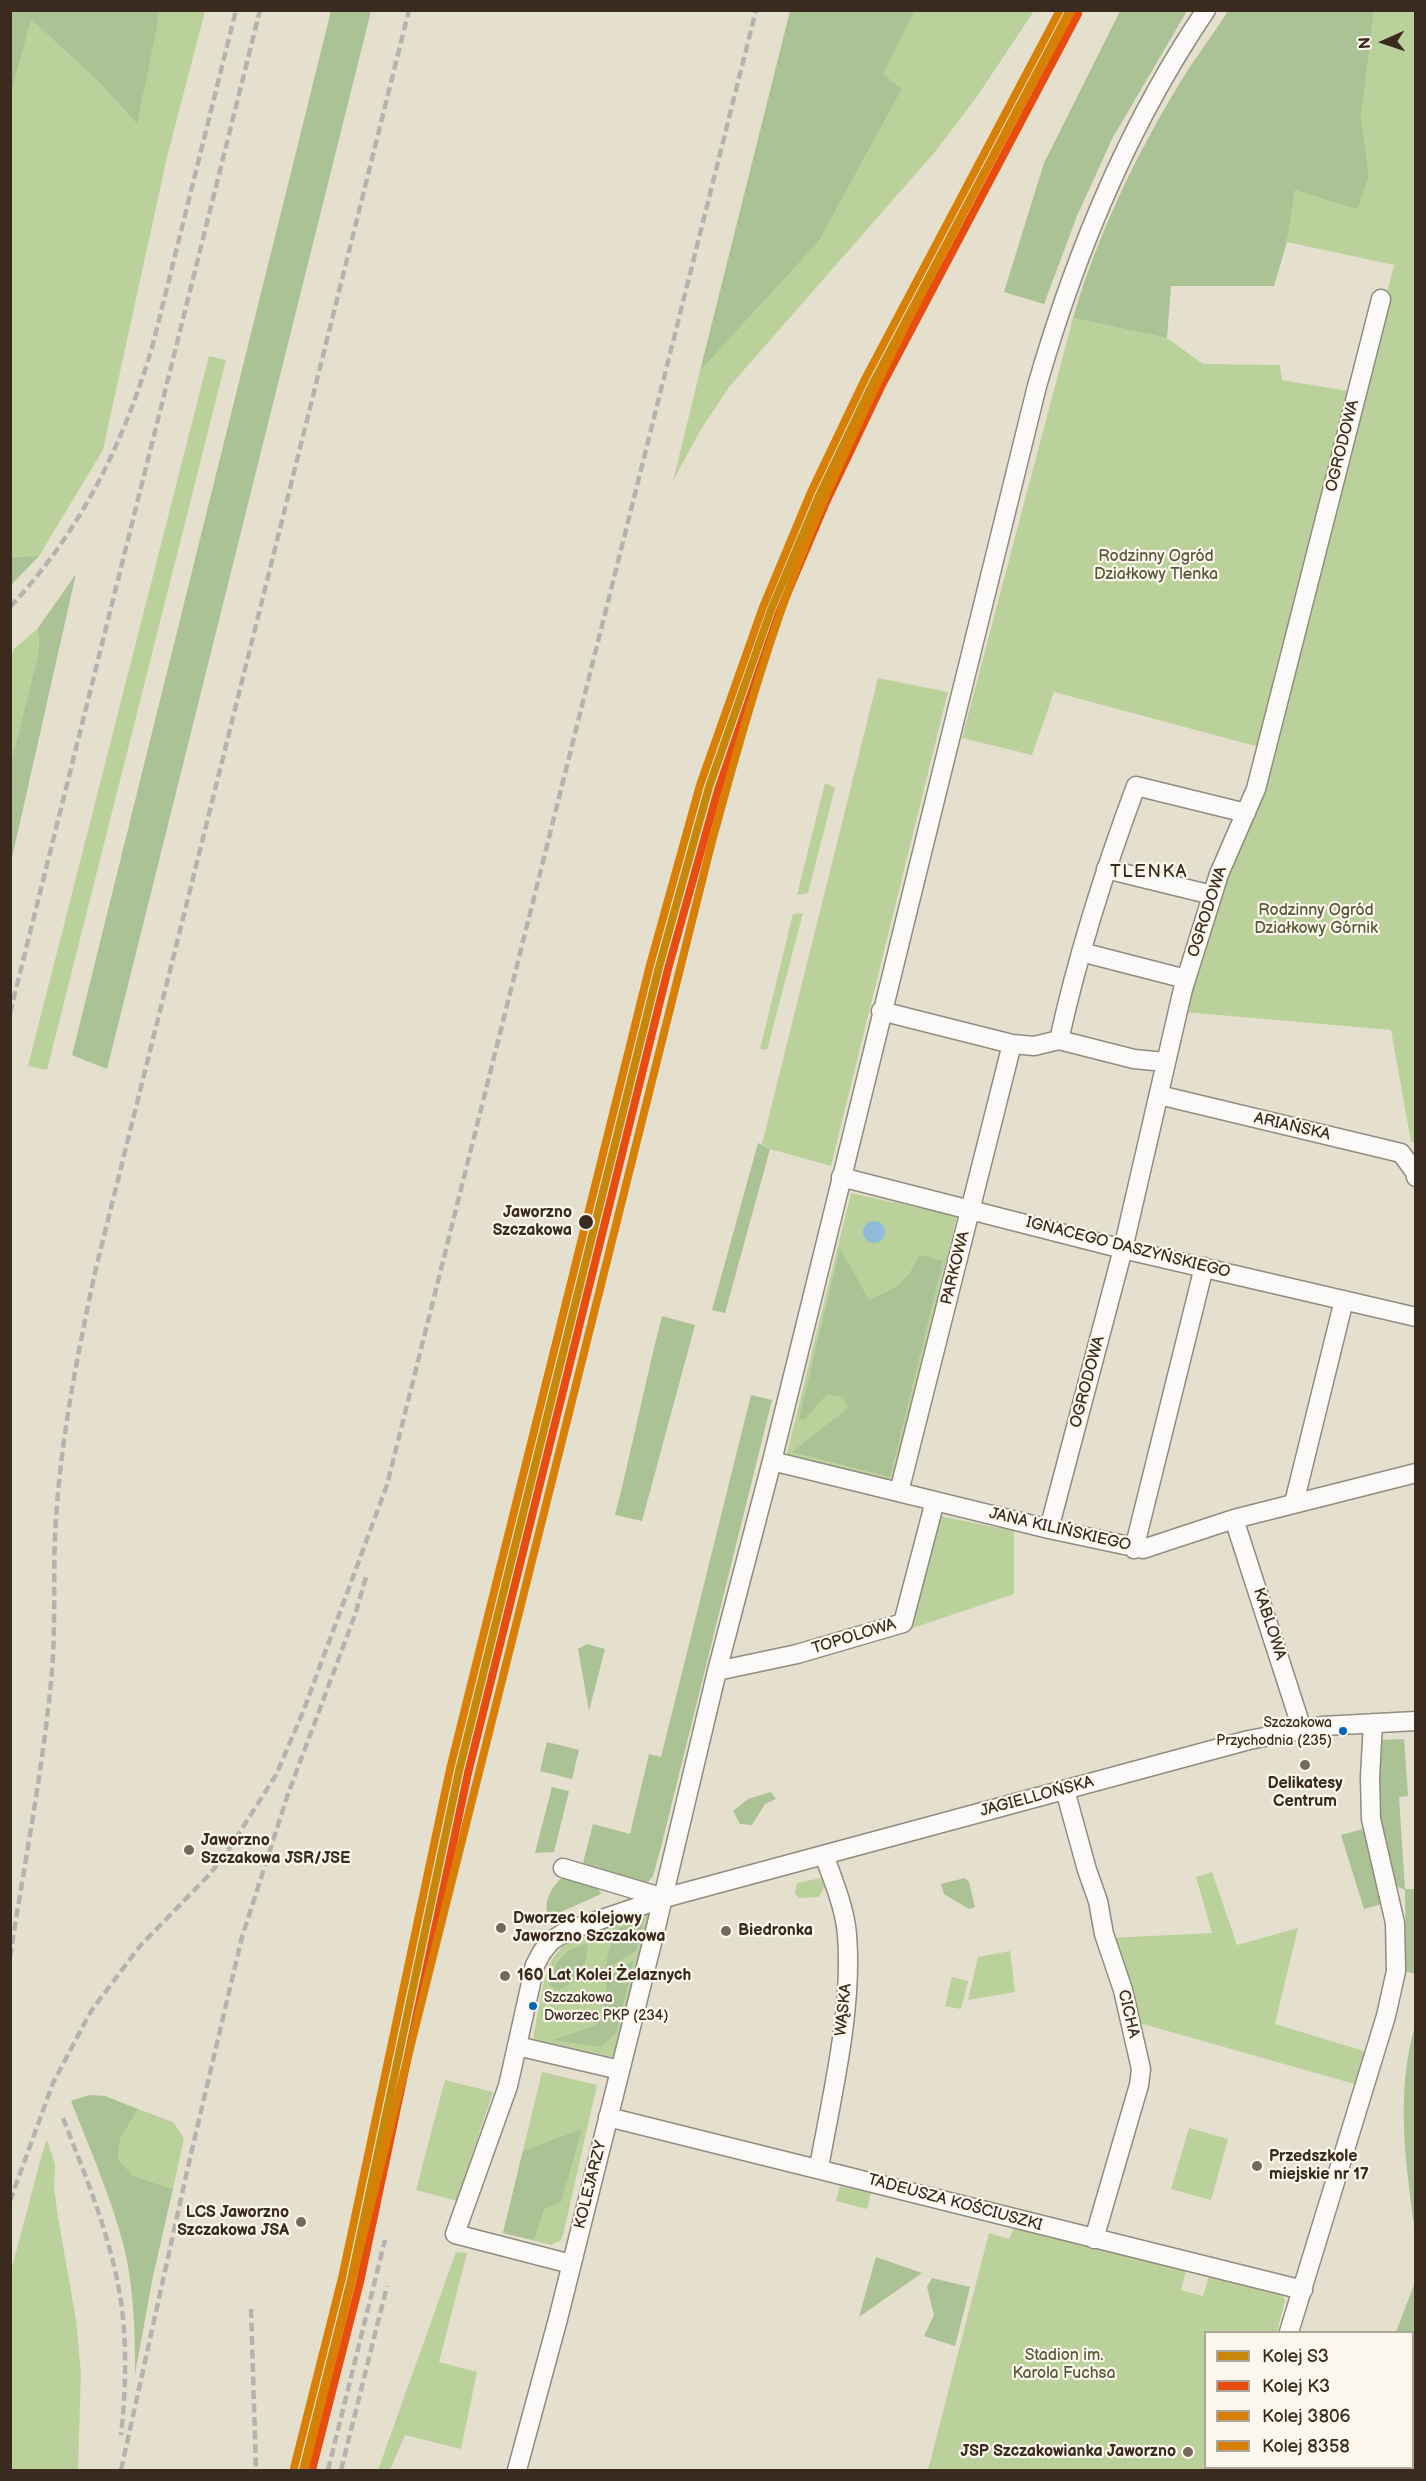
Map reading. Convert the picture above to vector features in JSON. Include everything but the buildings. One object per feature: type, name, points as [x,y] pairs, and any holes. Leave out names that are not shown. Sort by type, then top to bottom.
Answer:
[{"type":"street","name":"KOLEJARZY","points":[[517,2470],[664,1898],[717,1671],[772,1461],[881,1011],[1037,386],[1066,288],[1126,149],[1165,76],[1206,10]]},
{"type":"street","name":"OGRODOWA","points":[[1049,1529],[1123,1250],[1186,979],[1212,895],[1256,789],[1381,299]]},
{"type":"street","points":[[881,1011],[1012,1044],[1034,1046],[1059,1040],[1081,951],[1106,869],[1136,786],[1245,813]]},
{"type":"street","points":[[1106,869],[1212,895]]},
{"type":"street","points":[[1081,951],[1186,979]]},
{"type":"street","name":"ARIAŃSKA","points":[[1059,1040],[1134,1059],[1162,1078],[1401,1153],[1415,1172]]},
{"type":"street","name":"PARKOWA","points":[[899,1492],[1012,1044]]},
{"type":"street","points":[[1415,1172],[1416,1177]]},
{"type":"street","name":"IGNACEGO DASZYŃSKIEGO","points":[[841,1177],[1123,1250],[1416,1317]]},
{"type":"street","points":[[1134,1549],[1204,1267]]},
{"type":"street","points":[[1294,1503],[1344,1300]]},
{"type":"street","name":"JANA KILIŃSKIEGO","points":[[772,1461],[1134,1549],[1143,1549],[1234,1519],[1416,1473]]},
{"type":"street","name":"TOPOLOWA","points":[[717,1671],[797,1654],[903,1623],[935,1500]]},
{"type":"street","name":"KABLOWA","points":[[1234,1519],[1302,1729]]},
{"type":"street","name":"JAGIELLOŃSKA","points":[[571,2264],[455,2234],[508,2086],[535,1965],[550,1941],[584,1924],[664,1898],[1249,1740],[1302,1729],[1416,1721]]},
{"type":"street","points":[[1289,2331],[1386,2016],[1396,1971],[1395,1923],[1371,1819],[1370,1777],[1373,1723]]},
{"type":"street","name":"CICHA","points":[[1065,1790],[1098,1901],[1104,1934],[1123,1990],[1141,2069],[1094,2239]]},
{"type":"street","name":"WĄSKA","points":[[819,2168],[838,2061],[848,1980],[848,1933],[824,1855]]},
{"type":"street","points":[[562,1868],[664,1898]]},
{"type":"street","points":[[517,2046],[620,2070]]},
{"type":"street","name":"TADEUSZA KOŚCIUSZKI","points":[[608,2117],[1303,2290]]},
{"type":"green space","points":[[11,10],[160,11],[137,124],[99,82],[31,19],[11,93]]},
{"type":"green space","points":[[160,11],[205,11],[167,157],[103,450],[39,556],[11,557],[10,93],[31,18],[99,82],[136,123]]},
{"type":"green space","points":[[331,11],[371,11],[107,1069],[72,1055]]},
{"type":"green space","points":[[790,11],[915,11],[883,74],[902,89],[819,241],[700,371]]},
{"type":"green space","points":[[915,11],[1034,11],[976,98],[934,153],[729,387],[700,431],[673,481],[700,371],[819,241],[902,89],[882,74]]},
{"type":"green space","points":[[1120,11],[1187,11],[1112,139],[1077,216],[1044,304],[1004,292],[1044,163]]},
{"type":"green space","points":[[1228,11],[1374,11],[1361,118],[1369,176],[1357,209],[1295,190],[1287,242],[1274,286],[1171,286],[1167,338],[1073,318],[1104,230],[1130,173],[1181,81]]},
{"type":"green space","name":"Rodzinny Ogród Działkowy Górnik","points":[[1374,11],[1415,11],[1415,1143],[1411,1142],[1391,1030],[1185,1012],[1229,864],[1263,792],[1394,265],[1287,242],[1295,189],[1356,208],[1369,176],[1361,118]]},
{"type":"green space","name":"Rodzinny Ogród Działkowy Tlenka","points":[[1073,318],[1167,338],[1203,364],[1280,365],[1282,380],[1348,391],[1259,747],[1054,692],[1032,755],[962,738]]},
{"type":"green space","points":[[209,356],[226,360],[47,1070],[28,1066]]},
{"type":"green space","points":[[39,556],[11,585],[11,557]]},
{"type":"green space","points":[[76,574],[11,862],[11,762],[39,651],[38,628]]},
{"type":"green space","points":[[38,628],[39,651],[11,762],[11,660],[13,650]]},
{"type":"green space","points":[[878,678],[948,692],[831,1166],[770,1149],[762,1144]]},
{"type":"green space","points":[[825,783],[835,788],[808,893],[797,895]]},
{"type":"green space","points":[[803,913],[767,1050],[760,1049],[793,914]]},
{"type":"green space","points":[[758,1143],[770,1149],[725,1313],[712,1310]]},
{"type":"green space","points":[[851,1193],[957,1216],[895,1482],[786,1457]]},
{"type":"green space","points":[[840,1248],[869,1300],[900,1284],[920,1255],[943,1261],[890,1477],[792,1452],[848,1408],[843,1397],[827,1394],[804,1420],[799,1419]]},
{"type":"green space","points":[[662,1316],[695,1325],[642,1521],[615,1515]]},
{"type":"green space","points":[[751,1395],[772,1400],[662,1843],[653,1876],[647,1883],[583,1863],[593,1824],[630,1834],[649,1754],[661,1757]]},
{"type":"green space","points":[[935,1515],[1014,1531],[1014,1594],[910,1629]]},
{"type":"green space","points":[[587,1644],[605,1649],[589,1711],[578,1649]]},
{"type":"green space","points":[[1404,1739],[1408,1796],[1399,1797],[1405,1889],[1415,1889],[1415,1974],[1404,1971],[1405,1890],[1394,1885],[1379,1819],[1378,1762],[1381,1740]]},
{"type":"green space","points":[[547,1742],[579,1750],[572,1779],[540,1771]]},
{"type":"green space","points":[[552,1787],[569,1791],[554,1852],[535,1853]]},
{"type":"green space","points":[[771,1792],[776,1799],[765,1804],[752,1825],[740,1824],[733,1811],[748,1799]]},
{"type":"green space","points":[[1366,1828],[1385,1903],[1364,1909],[1341,1835]]},
{"type":"green space","points":[[1212,1872],[1237,1945],[1298,1928],[1275,2024],[1367,2052],[1358,2085],[1136,2022],[1110,1938],[1212,1933],[1196,1877]]},
{"type":"green space","points":[[562,1878],[597,1886],[601,1894],[552,1916],[548,1914],[548,1899],[555,1885]]},
{"type":"green space","points":[[821,1878],[824,1888],[818,1897],[799,1898],[795,1893],[797,1883]]},
{"type":"green space","points":[[965,1878],[969,1882],[975,1907],[969,1909],[944,1894],[941,1884]]},
{"type":"green space","points":[[650,1911],[613,2057],[533,2041],[545,1978],[550,1963],[558,1951],[581,1934],[594,1928]]},
{"type":"green space","points":[[644,1919],[636,1951],[604,1970],[615,1930]]},
{"type":"green space","points":[[588,1944],[581,1973],[572,1982],[558,1990],[549,1985],[561,1957],[572,1949]]},
{"type":"green space","points":[[1010,1951],[1015,1992],[968,2000],[978,1957]]},
{"type":"green space","points":[[634,1960],[616,2033],[601,2047],[553,2040],[597,2025],[605,2003],[606,1979]]},
{"type":"green space","points":[[952,1977],[968,1981],[961,2009],[945,2006]]},
{"type":"green space","points":[[1415,2026],[1415,2233],[1408,2181],[1404,2103],[1405,2077]]},
{"type":"green space","points":[[542,2072],[597,2085],[563,2235],[561,2240],[551,2245],[503,2233]]},
{"type":"green space","points":[[445,2080],[493,2092],[457,2201],[416,2190]]},
{"type":"green space","points":[[89,2095],[105,2096],[138,2109],[120,2139],[118,2159],[133,2176],[173,2189],[153,2276],[135,2374],[132,2294],[124,2247],[107,2191],[71,2101]]},
{"type":"green space","points":[[138,2109],[173,2122],[184,2138],[173,2189],[133,2176],[118,2159],[120,2139]]},
{"type":"green space","points":[[1189,2128],[1228,2139],[1211,2200],[1171,2189]]},
{"type":"green space","points":[[582,2129],[561,2202],[544,2209],[534,2240],[503,2233],[523,2151]]},
{"type":"green space","points":[[47,2140],[55,2164],[54,2187],[76,2320],[81,2373],[78,2470],[11,2470],[11,2271]]},
{"type":"green space","points":[[840,2186],[871,2193],[867,2209],[836,2201]]},
{"type":"green space","name":"Stadion im. Karola Fuchsa","points":[[1014,2228],[1186,2271],[1181,2290],[1203,2296],[1209,2276],[1283,2296],[1285,2301],[1277,2331],[1204,2331],[1204,2469],[1238,2470],[928,2470],[989,2233],[1009,2239]]},
{"type":"green space","points":[[456,2252],[467,2253],[439,2362],[477,2372],[461,2449],[405,2435],[390,2470],[378,2470]]},
{"type":"green space","points":[[876,2257],[922,2273],[859,2317]]},
{"type":"green space","points":[[1415,2268],[1416,2341],[1414,2346],[1414,2331],[1396,2331],[1414,2285]]},
{"type":"green space","points":[[932,2278],[970,2287],[955,2346],[924,2336],[934,2315],[927,2287]]},
{"type":"green space","points":[[1414,2388],[1416,2389],[1415,2470],[1342,2470],[1414,2469]]},
{"type":"water","points":[[874,1221],[882,1224],[885,1232],[882,1240],[874,1243],[866,1240],[863,1232],[866,1224]]},
{"type":"waterway","points":[[1414,2345],[1416,2341]]},
{"type":"railway","points":[[10,607],[58,548],[79,516],[114,451],[128,416],[153,344],[236,10]]},
{"type":"railway","points":[[10,1013],[260,10]]},
{"type":"railway","points":[[10,1957],[38,1785],[53,1664],[55,1537],[60,1469],[89,1301],[409,10]]},
{"type":"railway","points":[[10,2201],[53,2083],[91,2011],[140,1946],[209,1875],[229,1849],[276,1775],[303,1712],[387,1485],[756,10]]},
{"type":"railway","points":[[121,2470],[242,1937],[288,1794],[355,1615],[366,1577]]},
{"type":"railway","points":[[63,2118],[98,2210],[119,2287],[125,2351],[121,2435]]},
{"type":"railway","points":[[328,2470],[385,2240]]},
{"type":"railway","points":[[341,2470],[387,2286]]},
{"type":"railway","points":[[251,2309],[256,2470]]},
{"type":"railway","points":[[314,2470],[315,2466]]},
{"type":"rail line","name":"3806","points":[[294,2468],[342,2278],[450,1769],[650,965],[700,785],[763,607],[811,492],[865,379],[1060,10]]},
{"type":"rail line","name":"S3","points":[[303,2470],[351,2280],[459,1771],[659,967],[709,787],[771,610],[819,496],[873,383],[1070,10]]},
{"type":"rail line","name":"8358","points":[[305,2468],[711,845],[755,690],[793,576],[868,404],[933,271],[1072,10]]},
{"type":"rail line","name":"K3","points":[[312,2470],[360,2282],[468,1773],[668,969],[718,790],[779,613],[827,500],[881,387],[1078,14]]},
{"type":"place","name":"Jaworzno Szczakowa","points":[[586,1222]]},
{"type":"place","name":"Szczakowa Przychodnia (235)","points":[[1343,1731]]},
{"type":"place","name":"Delikatesy Centrum","points":[[1305,1765]]},
{"type":"place","name":"Jaworzno Szczakowa JSR/JSE","points":[[189,1850]]},
{"type":"place","name":"Dworzec kolejowy Jaworzno Szczakowa","points":[[501,1928]]},
{"type":"place","name":"Biedronka","points":[[726,1931]]},
{"type":"place","name":"160 Lat Kolei Żelaznych","points":[[505,1976]]},
{"type":"place","name":"Szczakowa Dworzec PKP (234)","points":[[533,2006]]},
{"type":"place","name":"Przedszkole miejskie nr 17","points":[[1257,2166]]},
{"type":"place","name":"LCS Jaworzno Szczakowa JSA","points":[[301,2222]]},
{"type":"place","name":"JSP Szczakowianka Jaworzno","points":[[1188,2452]]},
{"type":"district","name":"TLENKA","points":[[1149,872]]}]
